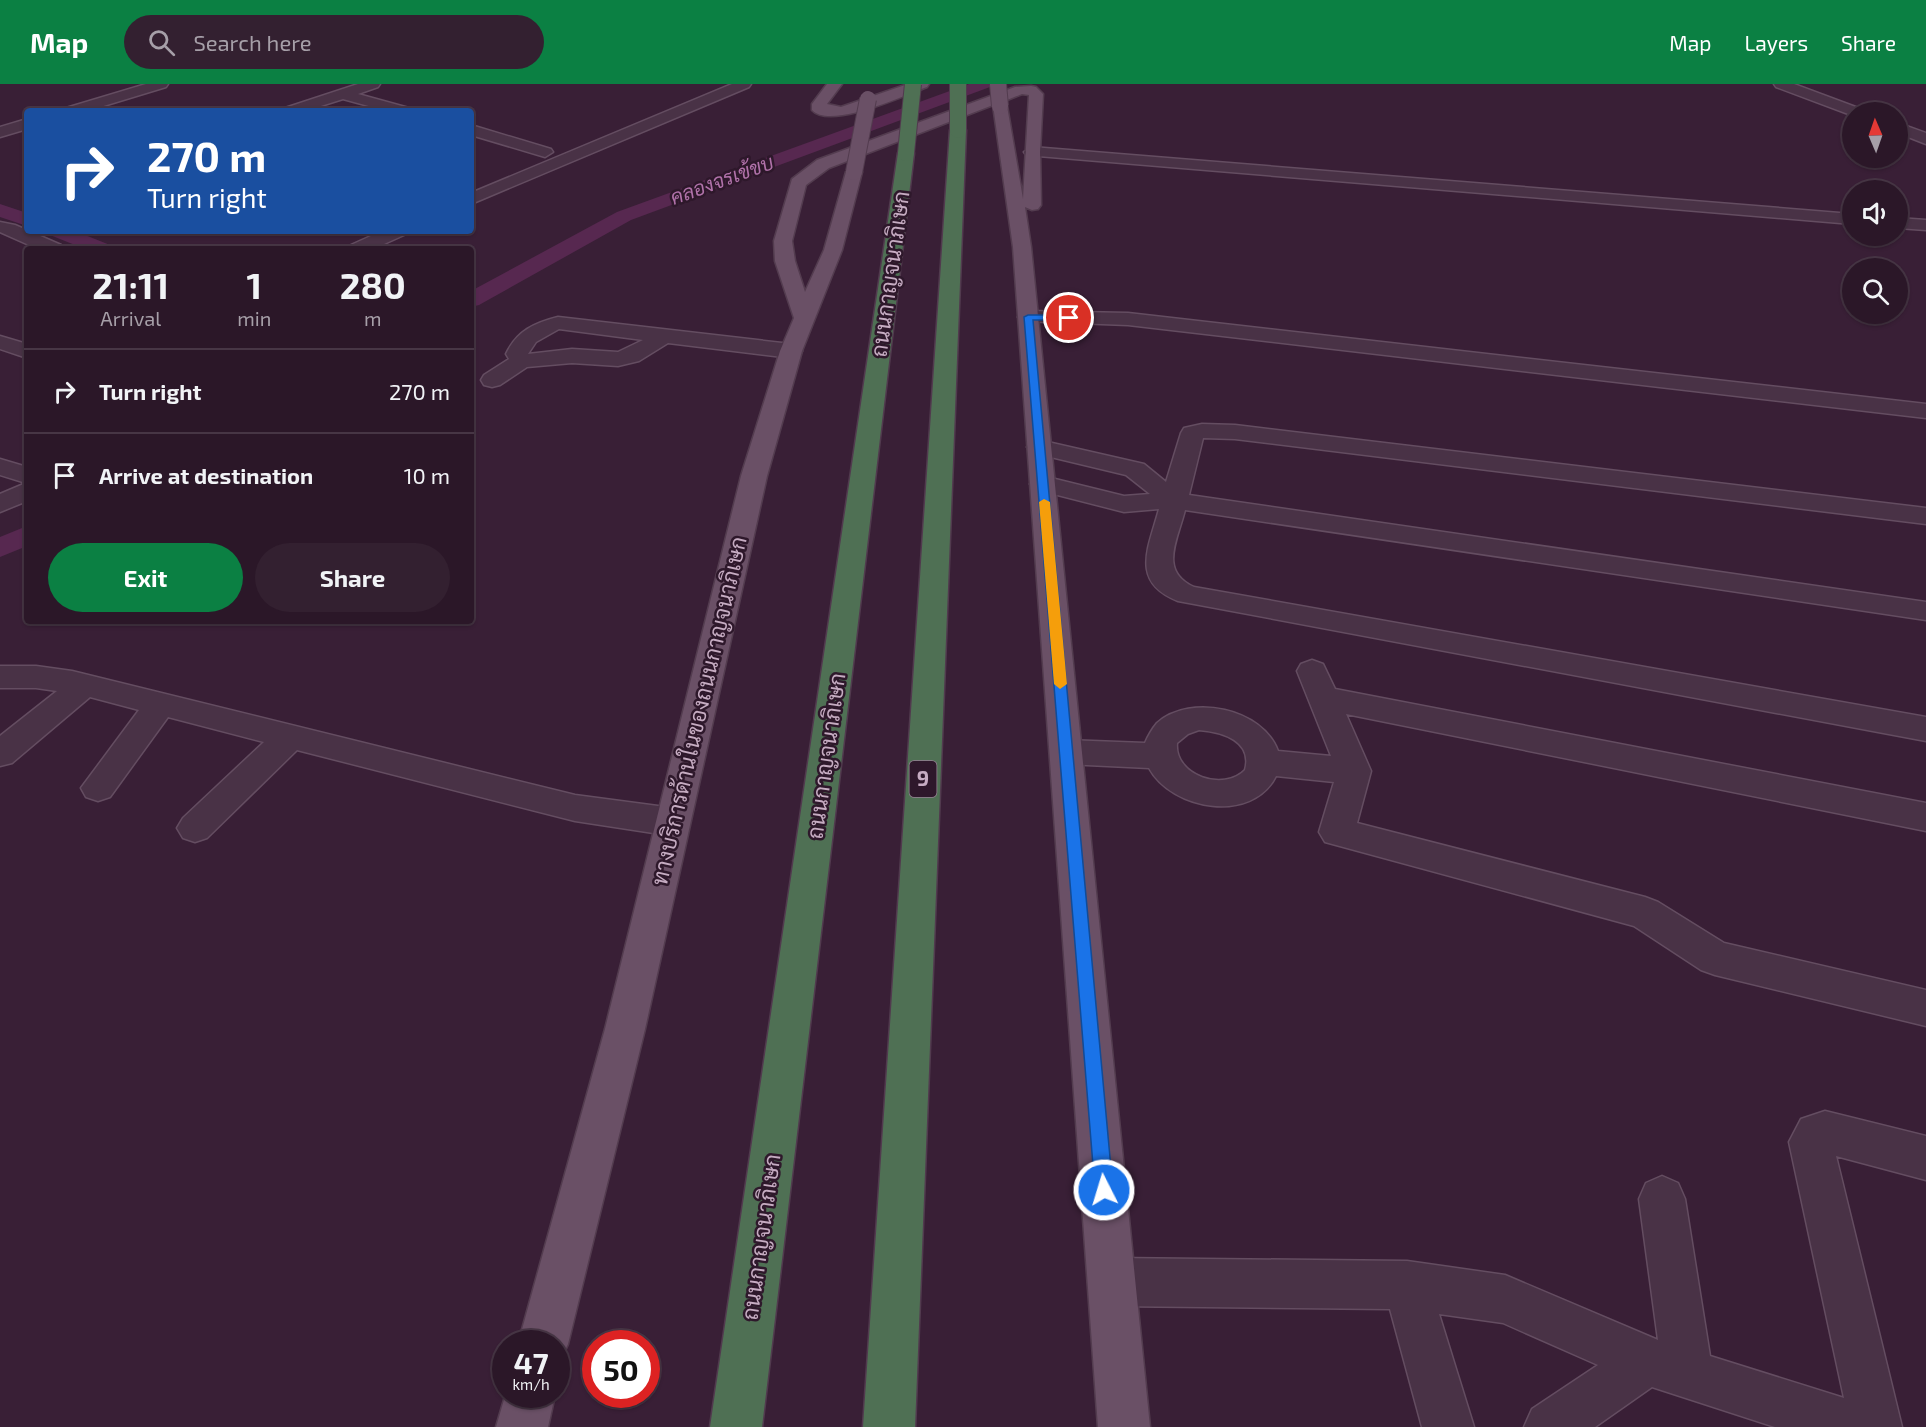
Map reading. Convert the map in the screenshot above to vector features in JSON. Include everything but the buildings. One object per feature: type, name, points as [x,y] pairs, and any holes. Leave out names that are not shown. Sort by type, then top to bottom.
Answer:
[{"type":"highway","name":"ถนนกาญจนาภิเษก","points":[[736,1427],[906,153],[913,84]]},
{"type":"highway","name":"9","points":[[889,1427],[958,130],[958,84]]},
{"type":"main road","points":[[835,84],[819,104],[820,110],[842,112],[922,84]]},
{"type":"main road","points":[[803,315],[785,261],[783,241],[798,183],[823,164],[1025,90],[1034,91],[1036,94],[1032,152],[1032,229],[1030,238],[1022,247]]},
{"type":"main road","name":"ทางบริการด้านในของถนนกาญจนาภิเษก","points":[[547,1330],[625,1029],[754,476],[803,315],[833,250],[846,212],[869,92]]},
{"type":"main road","points":[[999,95],[1022,247],[1124,1427]]},
{"type":"main road","points":[[522,1427],[527,1408]]},
{"type":"street","points":[[81,108],[161,84]]},
{"type":"street","points":[[299,108],[373,84]]},
{"type":"street","points":[[474,198],[744,84]]},
{"type":"street","points":[[1781,84],[1842,107]]},
{"type":"street","points":[[343,94],[393,108]]},
{"type":"street","points":[[474,128],[489,122]]},
{"type":"street","points":[[1908,126],[1926,124]]},
{"type":"street","points":[[0,132],[24,125]]},
{"type":"street","points":[[474,130],[545,152]]},
{"type":"street","points":[[1908,131],[1926,139]]},
{"type":"street","points":[[1032,152],[1842,218]]},
{"type":"street","points":[[1908,224],[1926,225]]},
{"type":"street","points":[[0,227],[47,246]]},
{"type":"street","points":[[364,246],[390,234]]},
{"type":"street","points":[[1028,317],[1128,319],[1360,348],[1926,411]]},
{"type":"street","points":[[521,361],[517,354],[522,341],[543,327],[558,323],[791,351]]},
{"type":"street","points":[[492,380],[521,361],[572,356],[618,359],[631,356],[665,335]]},
{"type":"street","points":[[0,342],[24,350]]},
{"type":"street","points":[[1926,516],[1247,434],[1202,431],[1193,433],[1190,441],[1158,563],[1162,579],[1170,588],[1188,595],[1926,729]]},
{"type":"street","points":[[1040,447],[1135,469],[1173,500]]},
{"type":"street","points":[[0,466],[24,475]]},
{"type":"street","points":[[1043,484],[1124,504],[1173,500],[1926,611]]},
{"type":"street","points":[[0,504],[24,492]]},
{"type":"street","points":[[0,677],[36,677],[85,685],[575,808],[673,822]]},
{"type":"street","points":[[1926,817],[1318,684],[1354,771],[1337,832],[1645,913],[1715,958],[1926,1008]]},
{"type":"street","points":[[0,754],[85,685]]},
{"type":"street","points":[[98,788],[161,704]]},
{"type":"street","points":[[1199,718],[1216,719],[1246,732],[1257,743],[1263,762],[1263,768],[1257,779],[1246,788],[1231,793],[1214,793],[1197,790],[1182,783],[1170,773],[1161,756],[1160,748],[1164,737],[1172,728],[1184,721],[1199,718]]},
{"type":"street","points":[[195,828],[290,737]]},
{"type":"street","points":[[1066,752],[1161,756]]},
{"type":"street","points":[[1263,762],[1354,771]]},
{"type":"street","points":[[1876,1427],[1811,1142],[1816,1134],[1825,1132],[1926,1158]]},
{"type":"street","points":[[1662,1200],[1668,1368]]},
{"type":"street","points":[[1112,1282],[1407,1285],[1505,1299],[1668,1368],[1855,1427]]},
{"type":"street","points":[[1407,1285],[1448,1427]]},
{"type":"street","points":[[1550,1427],[1668,1368]]},
{"type":"waterway","name":"คลองจรเข้ขบ","points":[[474,298],[624,216],[984,84]]},
{"type":"waterway","points":[[0,210],[24,219]]},
{"type":"waterway","points":[[65,234],[95,246]]},
{"type":"waterway","name":"คลองจรเข้ขบ","points":[[0,548],[24,536]]},
{"type":"slow traffic","points":[[1044,502],[1060,684]]},
{"type":"route","points":[[1069,318],[1028,317],[1104,1190]]}]
